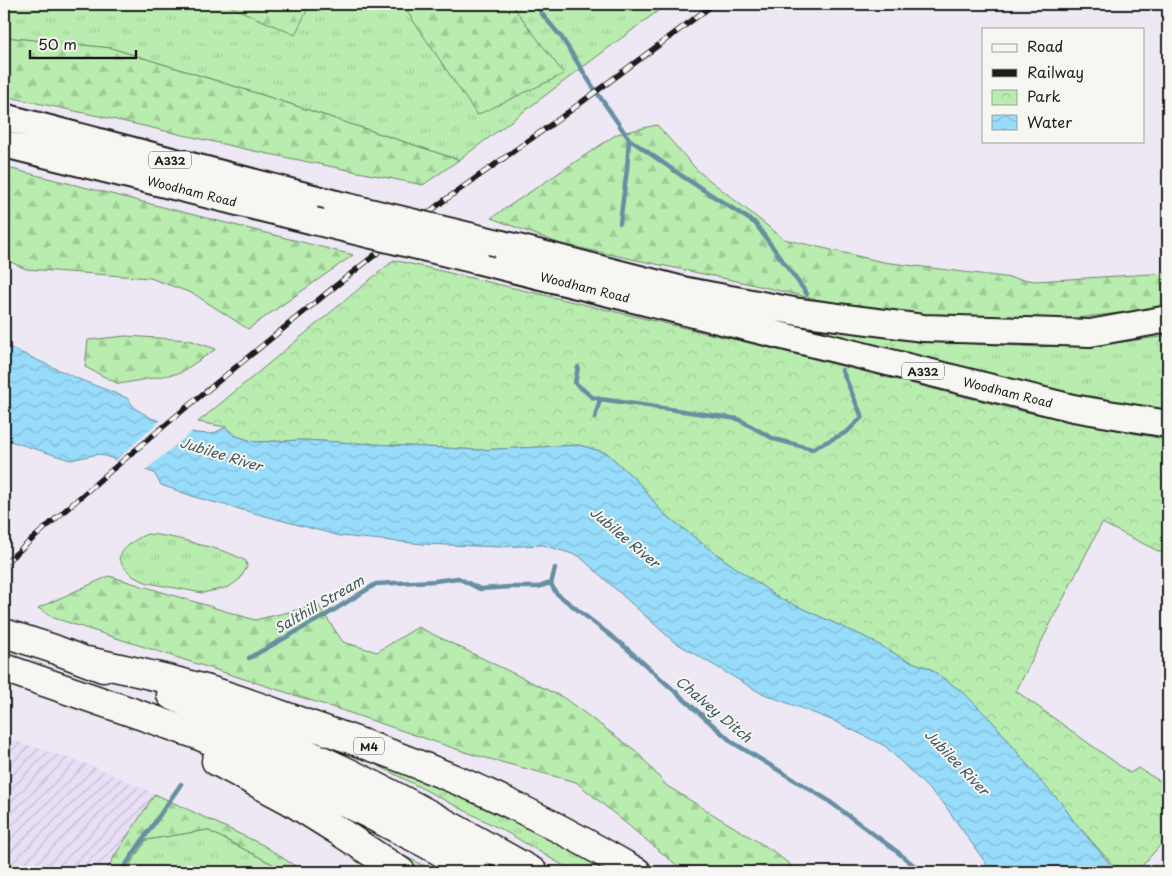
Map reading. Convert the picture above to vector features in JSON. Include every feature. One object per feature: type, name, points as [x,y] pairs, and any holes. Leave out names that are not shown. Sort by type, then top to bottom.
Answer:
[{"type":"highway","name":"M4","points":[[9,635],[87,661],[253,729],[346,772],[429,814],[533,872]]},
{"type":"highway","name":"M4","points":[[87,661],[148,673],[203,688],[398,757],[450,777],[524,811],[637,872]]},
{"type":"highway","points":[[4,668],[195,734],[288,774],[384,822],[477,872]]},
{"type":"highway","points":[[116,707],[289,800],[401,872]]},
{"type":"main road","name":"Woodham Road","points":[[4,117],[336,204],[687,291],[799,312],[923,328],[1090,333],[1168,319]]},
{"type":"main road","name":"Woodham Road","points":[[4,144],[1073,408],[1168,424]]},
{"type":"shaded area","points":[[4,737],[93,766],[155,794],[106,872],[4,872]]},
{"type":"green space","points":[[4,4],[667,4],[459,160],[272,98],[111,48],[4,37]]},
{"type":"green space","points":[[225,4],[310,4],[295,35]]},
{"type":"green space","points":[[402,4],[511,4],[564,74],[477,115]]},
{"type":"green space","points":[[4,37],[111,48],[272,98],[459,160],[423,185],[254,151],[4,96]]},
{"type":"green space","points":[[657,125],[698,171],[784,239],[883,262],[1036,281],[1168,273],[1168,307],[1052,321],[876,313],[561,244],[491,218],[617,134]]},
{"type":"green space","points":[[4,167],[353,255],[248,329],[194,294],[150,278],[26,269],[4,259]]},
{"type":"green space","points":[[506,256],[752,315],[861,333],[960,343],[1039,347],[1121,342],[1168,336],[1168,420]]},
{"type":"green space","points":[[394,260],[766,347],[1021,411],[1168,440],[1168,556],[1102,523],[1016,691],[1130,773],[1138,768],[1168,786],[1168,836],[1137,872],[1119,872],[1073,820],[1060,801],[1042,783],[993,722],[964,693],[929,668],[906,660],[865,637],[779,598],[712,551],[662,512],[640,484],[607,453],[579,445],[479,450],[303,440],[255,442],[233,435],[226,427],[198,422]]},
{"type":"green space","points":[[126,336],[189,340],[216,349],[180,373],[119,384],[85,367],[88,340]]},
{"type":"green space","points":[[147,534],[160,535],[222,551],[246,561],[247,567],[240,579],[229,587],[203,593],[148,583],[134,577],[123,566],[119,558],[131,543]]},
{"type":"green space","points":[[109,576],[255,620],[318,605],[343,642],[377,652],[418,627],[564,698],[636,751],[667,786],[773,851],[799,872],[685,872],[576,782],[471,754],[344,711],[54,618],[38,608]]},
{"type":"green space","points":[[354,753],[408,768],[622,872],[574,872],[508,833]]},
{"type":"green space","points":[[155,794],[263,845],[304,872],[288,872],[207,830],[146,840],[125,872],[106,872]]},
{"type":"green space","points":[[207,830],[288,872],[125,872],[146,840]]},
{"type":"green space","points":[[381,844],[436,872],[419,872],[380,846]]},
{"type":"water","name":"Jubilee River","points":[[4,345],[81,380],[127,398],[136,409],[151,418],[196,433],[212,434],[226,427],[233,435],[255,442],[303,440],[479,450],[579,445],[607,453],[640,484],[662,512],[712,551],[779,598],[865,637],[906,660],[929,668],[964,693],[993,722],[1042,783],[1060,801],[1114,872],[995,872],[987,865],[944,804],[885,746],[834,721],[759,692],[673,641],[579,556],[543,545],[500,547],[423,544],[340,536],[198,498],[161,485],[154,473],[99,454],[70,460],[4,439]]},
{"type":"pier","points":[[162,419],[194,430],[143,472],[114,462]]},
{"type":"waterway","points":[[536,4],[562,38],[629,139],[755,223],[807,294]]},
{"type":"waterway","points":[[620,223],[629,139]]},
{"type":"waterway","points":[[578,367],[575,383],[592,397],[738,419],[774,439],[812,449],[847,432],[862,417],[842,370]]},
{"type":"waterway","points":[[595,418],[600,399]]},
{"type":"waterway","points":[[551,584],[555,568]]},
{"type":"waterway","name":"Salthill Stream","points":[[249,658],[326,615],[376,584],[458,578],[480,589],[539,587],[551,584]]},
{"type":"waterway","name":"Chalvey Ditch","points":[[551,584],[556,593],[624,646],[732,742],[826,799],[922,872]]},
{"type":"waterway","name":"Salthill Stream","points":[[121,872],[181,784]]},
{"type":"railway","points":[[4,564],[188,406],[442,202],[559,119],[714,4]]}]
